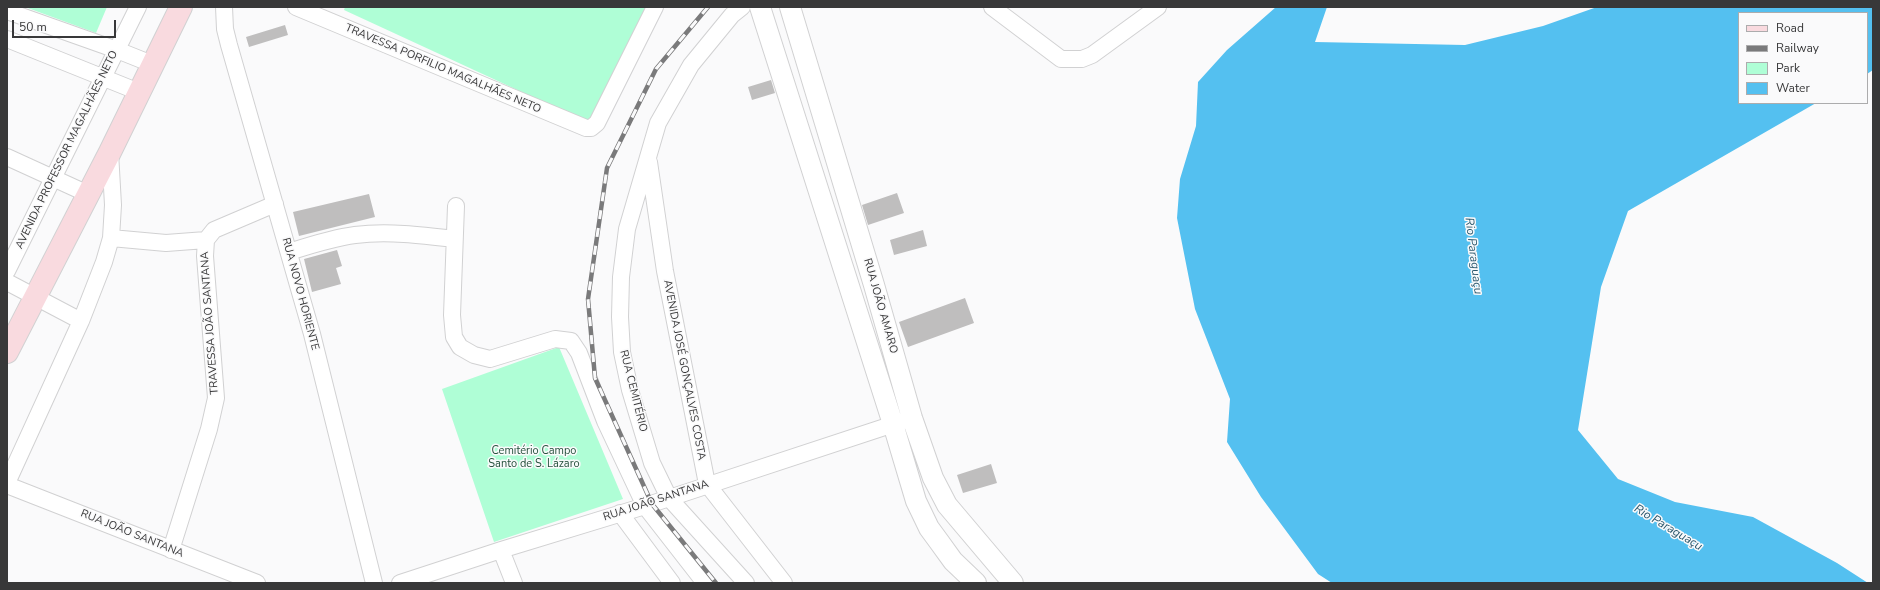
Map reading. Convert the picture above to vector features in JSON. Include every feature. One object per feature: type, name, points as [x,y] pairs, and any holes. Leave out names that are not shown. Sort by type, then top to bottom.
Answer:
[{"type":"main road","points":[[7,352],[110,152],[181,7]]},
{"type":"street","name":"AVENIDA PROFESSOR MAGALHÃES NETO","points":[[7,271],[54,179],[138,7]]},
{"type":"street","name":"RUA NOVO HORIENTE","points":[[224,7],[223,13],[227,37],[312,334],[374,583]]},
{"type":"street","name":"TRAVESSA PORFILIO MAGALHÃES NETO","points":[[296,7],[564,119],[591,128],[597,123],[655,7]]},
{"type":"street","name":"RUA CEMITÉRIO","points":[[742,7],[732,15],[691,65],[658,123],[627,229],[621,277],[620,317],[622,352],[640,425],[652,464],[669,498],[746,583]]},
{"type":"street","name":"RUA JOÃO AMARO","points":[[760,7],[894,424],[916,501],[929,528],[953,560],[976,583]]},
{"type":"street","name":"RUA JOÃO AMARO","points":[[790,7],[874,285],[912,418],[934,478],[947,505],[1013,583]]},
{"type":"street","points":[[992,7],[1061,59],[1082,59],[1092,55],[1158,7]]},
{"type":"street","points":[[139,92],[10,40],[14,13],[152,64]]},
{"type":"street","points":[[7,484],[81,321],[104,262],[111,238],[113,204],[110,152]]},
{"type":"street","name":"AVENIDA JOSÉ GONÇALVES COSTA","points":[[648,156],[664,271],[707,484],[784,583]]},
{"type":"street","points":[[7,157],[88,194]]},
{"type":"street","name":"TRAVESSA JOÃO SANTANA","points":[[171,550],[209,429],[216,398],[205,256],[206,240],[214,230],[275,204]]},
{"type":"street","points":[[456,206],[452,315],[454,337],[460,347],[474,355],[490,359],[555,339],[571,341],[579,353],[605,421],[645,506],[705,583]]},
{"type":"street","points":[[289,252],[315,243],[355,235],[420,235],[454,239]]},
{"type":"street","points":[[111,238],[166,243],[206,240]]},
{"type":"street","points":[[7,282],[81,321]]},
{"type":"street","name":"RUA JOÃO SANTANA","points":[[400,583],[645,506],[707,484],[912,418]]},
{"type":"street","name":"RUA JOÃO SANTANA","points":[[7,484],[257,583]]},
{"type":"street","points":[[620,513],[672,583]]},
{"type":"street","points":[[501,550],[514,583]]},
{"type":"green space","points":[[25,7],[107,7],[96,33]]},
{"type":"green space","points":[[345,7],[650,7],[591,124],[344,10]]},
{"type":"green space","name":"Cemitério Campo Santo de S. Lázaro","points":[[559,347],[623,499],[494,542],[442,389]]},
{"type":"water","name":"Rio Paraguaçu","points":[[1276,7],[1327,7],[1315,42],[1465,45],[1543,26],[1597,7],[1873,7],[1873,70],[1868,73],[1868,12],[1738,12],[1738,104],[1814,104],[1628,211],[1601,287],[1578,430],[1618,479],[1675,502],[1753,517],[1837,563],[1868,583],[1332,583],[1318,574],[1261,497],[1227,442],[1230,399],[1195,309],[1177,218],[1180,179],[1196,126],[1198,82],[1227,50]]},
{"type":"building","points":[[285,25],[288,35],[249,47],[246,37]]},
{"type":"building","points":[[771,80],[775,93],[752,100],[748,87]]},
{"type":"building","points":[[897,193],[904,213],[868,225],[862,205]]},
{"type":"building","points":[[369,194],[375,217],[299,236],[293,212]]},
{"type":"building","points":[[923,230],[927,246],[894,255],[890,240]]},
{"type":"building","points":[[337,250],[342,266],[336,268],[341,284],[312,292],[304,259]]},
{"type":"building","points":[[965,298],[974,323],[908,347],[899,322]]},
{"type":"building","points":[[991,464],[997,483],[963,493],[957,475]]},
{"type":"railway","points":[[708,7],[656,69],[607,168],[588,299],[595,378],[652,504],[716,583]]}]
